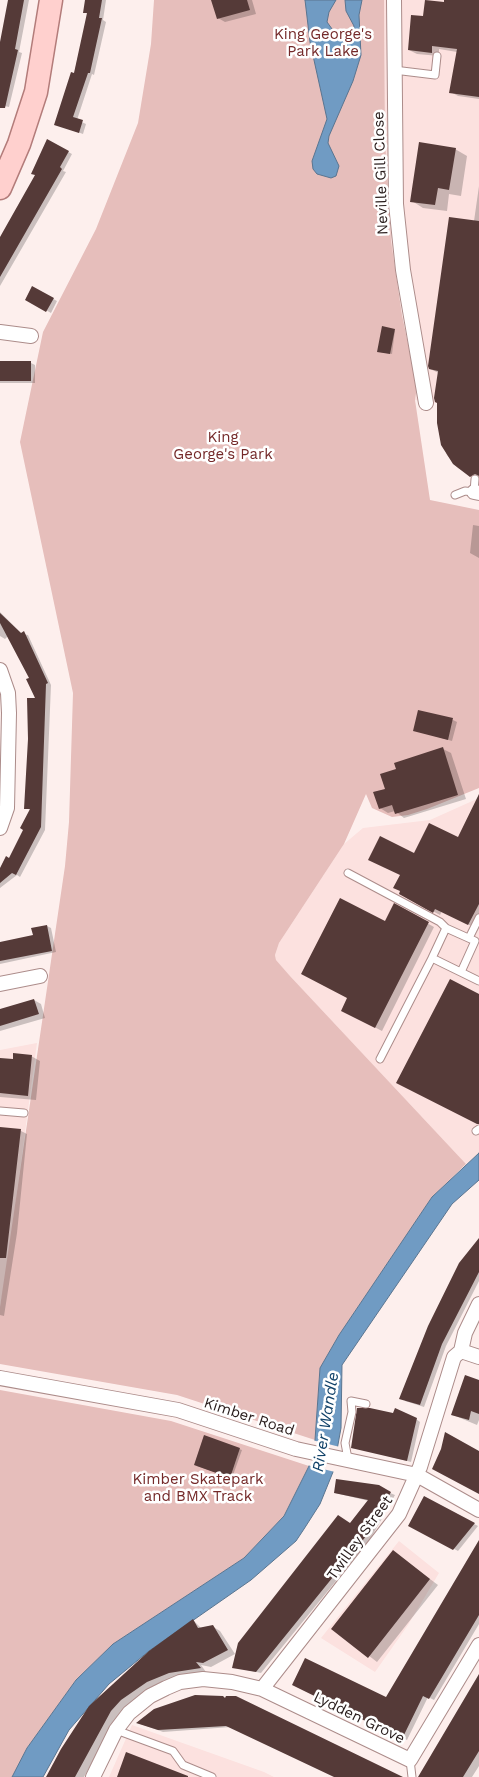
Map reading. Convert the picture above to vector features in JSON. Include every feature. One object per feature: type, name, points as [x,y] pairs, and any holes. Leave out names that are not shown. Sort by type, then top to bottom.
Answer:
[{"type":"main road","points":[[0,188],[19,144],[36,92],[50,0]]},
{"type":"street","name":"Neville Gill Close","points":[[394,0],[396,204],[403,270],[426,403]]},
{"type":"street","points":[[0,332],[31,336]]},
{"type":"street","points":[[0,670],[8,693],[9,713],[7,808],[0,828]]},
{"type":"street","points":[[0,984],[40,976]]},
{"type":"street","name":"Twilley Street","points":[[262,1690],[400,1514],[417,1475],[454,1357],[461,1351],[465,1333],[479,1304]]},
{"type":"street","points":[[461,1351],[479,1357]]},
{"type":"street","name":"Kimber Road","points":[[0,1378],[178,1410],[307,1452],[344,1458],[417,1475],[479,1510]]},
{"type":"street","name":"Lydden Grove","points":[[93,1777],[116,1730],[129,1713],[150,1696],[166,1688],[180,1682],[202,1679],[232,1682],[262,1690],[410,1760],[479,1645]]},
{"type":"lane","points":[[394,70],[435,75],[437,56]]},
{"type":"lane","points":[[455,495],[476,488]]},
{"type":"lane","points":[[348,873],[440,922],[446,928],[475,941],[461,972]]},
{"type":"lane","points":[[469,938],[479,918]]},
{"type":"lane","points":[[380,1059],[446,928]]},
{"type":"lane","points":[[432,958],[479,981]]},
{"type":"lane","points":[[0,1111],[24,1113]]},
{"type":"lane","points":[[344,1458],[352,1412],[351,1401],[366,1404]]},
{"type":"lane","points":[[116,1730],[173,1751],[183,1765],[212,1777]]},
{"type":"lane","points":[[410,1760],[412,1777]]},
{"type":"shaded area","points":[[384,0],[479,0],[479,409],[415,400],[417,387],[393,262],[389,224],[385,139]]},
{"type":"shaded area","points":[[479,798],[479,1153],[466,1164],[290,976],[276,960],[275,955],[279,943],[344,844],[363,828],[430,820]]},
{"type":"shaded area","points":[[37,1043],[5,1281],[0,1307],[0,1050]]},
{"type":"shaded area","points":[[399,1541],[439,1573],[408,1625],[375,1672],[321,1638]]},
{"type":"shaded area","points":[[132,1725],[264,1772],[274,1777],[109,1777]]},
{"type":"green space","name":"King George's Park","points":[[154,0],[384,0],[385,139],[391,241],[402,315],[417,387],[415,400],[430,500],[479,510],[479,788],[427,809],[408,815],[392,817],[372,808],[366,794],[344,844],[279,943],[275,955],[276,960],[290,976],[466,1164],[432,1197],[339,1335],[320,1368],[315,1440],[177,1395],[0,1364],[0,1307],[65,866],[69,822],[73,693],[20,442],[43,332],[96,229],[138,123],[151,44]]},
{"type":"green space","name":"Kimber Skatepark and BMX Track","points":[[0,1390],[171,1421],[309,1466],[284,1516],[244,1558],[113,1644],[76,1680],[27,1748],[12,1777],[0,1777]]},
{"type":"water","points":[[305,0],[336,0],[329,12],[327,22],[335,33],[349,42],[354,26],[346,11],[345,0],[362,0],[359,15],[361,55],[353,81],[329,136],[328,143],[339,166],[336,176],[331,178],[317,174],[313,169],[312,161],[327,119],[310,42]]},
{"type":"water","name":"River Wandle","points":[[479,1153],[479,1180],[452,1204],[342,1365],[341,1428],[333,1472],[320,1504],[296,1541],[251,1580],[149,1651],[109,1684],[69,1730],[43,1777],[12,1777],[27,1748],[76,1680],[113,1644],[244,1558],[284,1516],[309,1466],[315,1440],[320,1368],[339,1335],[432,1197]]},
{"type":"pier","points":[[312,1440],[340,1447],[335,1472],[307,1465]]},
{"type":"building","points":[[8,0],[24,0],[15,49],[18,50],[5,108],[0,108],[0,42]]},
{"type":"building","points":[[85,0],[102,0],[99,18],[102,18],[90,73],[88,73],[73,117],[83,120],[79,133],[54,125],[71,72],[74,73],[87,13],[83,13]]},
{"type":"building","points":[[211,0],[247,0],[250,10],[217,19]]},
{"type":"building","points":[[425,0],[444,2],[444,0],[479,0],[479,97],[449,93],[457,49],[432,46],[432,53],[408,50],[411,15],[423,16]]},
{"type":"building","points":[[47,139],[69,151],[60,167],[62,169],[0,277],[0,237],[35,175],[31,174]]},
{"type":"building","points":[[419,142],[456,148],[449,190],[438,188],[435,205],[410,202]]},
{"type":"building","points":[[449,217],[479,221],[479,476],[475,474],[470,477],[453,464],[441,445],[437,423],[437,403],[434,398],[438,371],[429,369],[428,366]]},
{"type":"building","points":[[32,286],[54,298],[46,312],[25,300]]},
{"type":"building","points":[[382,326],[395,329],[390,354],[377,352]]},
{"type":"building","points":[[0,361],[31,361],[31,381],[0,381]]},
{"type":"building","points":[[0,613],[21,633],[24,631],[48,683],[46,684],[41,827],[16,875],[12,873],[0,883],[0,868],[6,856],[9,858],[23,830],[20,828],[30,809],[24,809],[28,739],[27,698],[35,698],[26,679],[29,678],[0,623]]},
{"type":"building","points":[[418,710],[453,718],[448,740],[413,731]]},
{"type":"building","points":[[443,747],[458,795],[395,814],[392,805],[379,809],[373,792],[385,789],[380,774],[396,769],[394,763]]},
{"type":"building","points":[[479,794],[479,904],[468,925],[435,909],[433,913],[399,894],[400,891],[393,888],[400,875],[368,860],[380,836],[414,853],[429,823],[458,837]]},
{"type":"building","points":[[340,898],[385,921],[394,903],[429,922],[375,1028],[341,1011],[347,998],[301,974]]},
{"type":"building","points":[[47,925],[52,951],[0,961],[0,942],[33,935],[31,928]]},
{"type":"building","points":[[450,979],[479,994],[479,1124],[396,1083]]},
{"type":"building","points":[[34,999],[39,1014],[0,1026],[0,1009]]},
{"type":"building","points":[[13,1053],[32,1055],[28,1096],[0,1093],[0,1058],[13,1059]]},
{"type":"building","points":[[0,1127],[21,1129],[6,1258],[0,1258]]},
{"type":"building","points":[[479,1238],[479,1272],[442,1344],[420,1405],[399,1399],[428,1326],[459,1263]]},
{"type":"building","points":[[465,1375],[479,1380],[479,1414],[471,1411],[469,1420],[451,1415]]},
{"type":"building","points":[[357,1408],[370,1408],[393,1413],[395,1408],[417,1418],[407,1461],[351,1448]]},
{"type":"building","points":[[445,1432],[479,1451],[479,1494],[432,1469],[441,1449]]},
{"type":"building","points":[[204,1435],[240,1448],[230,1478],[194,1465]]},
{"type":"building","points":[[336,1479],[379,1485],[391,1492],[367,1535],[256,1672],[232,1668],[238,1643],[338,1515],[350,1523],[368,1500],[334,1493]]},
{"type":"building","points":[[424,1496],[475,1523],[453,1550],[408,1526]]},
{"type":"building","points":[[479,1540],[479,1615],[429,1699],[423,1696],[402,1739],[292,1685],[305,1658],[386,1697]]},
{"type":"building","points":[[393,1550],[430,1579],[368,1658],[331,1629]]},
{"type":"building","points":[[193,1619],[198,1628],[213,1625],[228,1650],[203,1663],[196,1662],[201,1668],[169,1673],[147,1682],[121,1700],[111,1711],[75,1777],[46,1777],[61,1749],[89,1706],[149,1651]]},
{"type":"building","points":[[479,1674],[479,1751],[463,1777],[418,1777]]},
{"type":"building","points":[[195,1695],[223,1696],[225,1698],[226,1696],[236,1696],[403,1777],[334,1777],[226,1726],[158,1730],[136,1723],[154,1709]]},
{"type":"building","points":[[126,1752],[188,1776],[188,1777],[117,1777]]},
{"type":"park label","name":"King George's Park Lake","points":[[323,44]]}]
